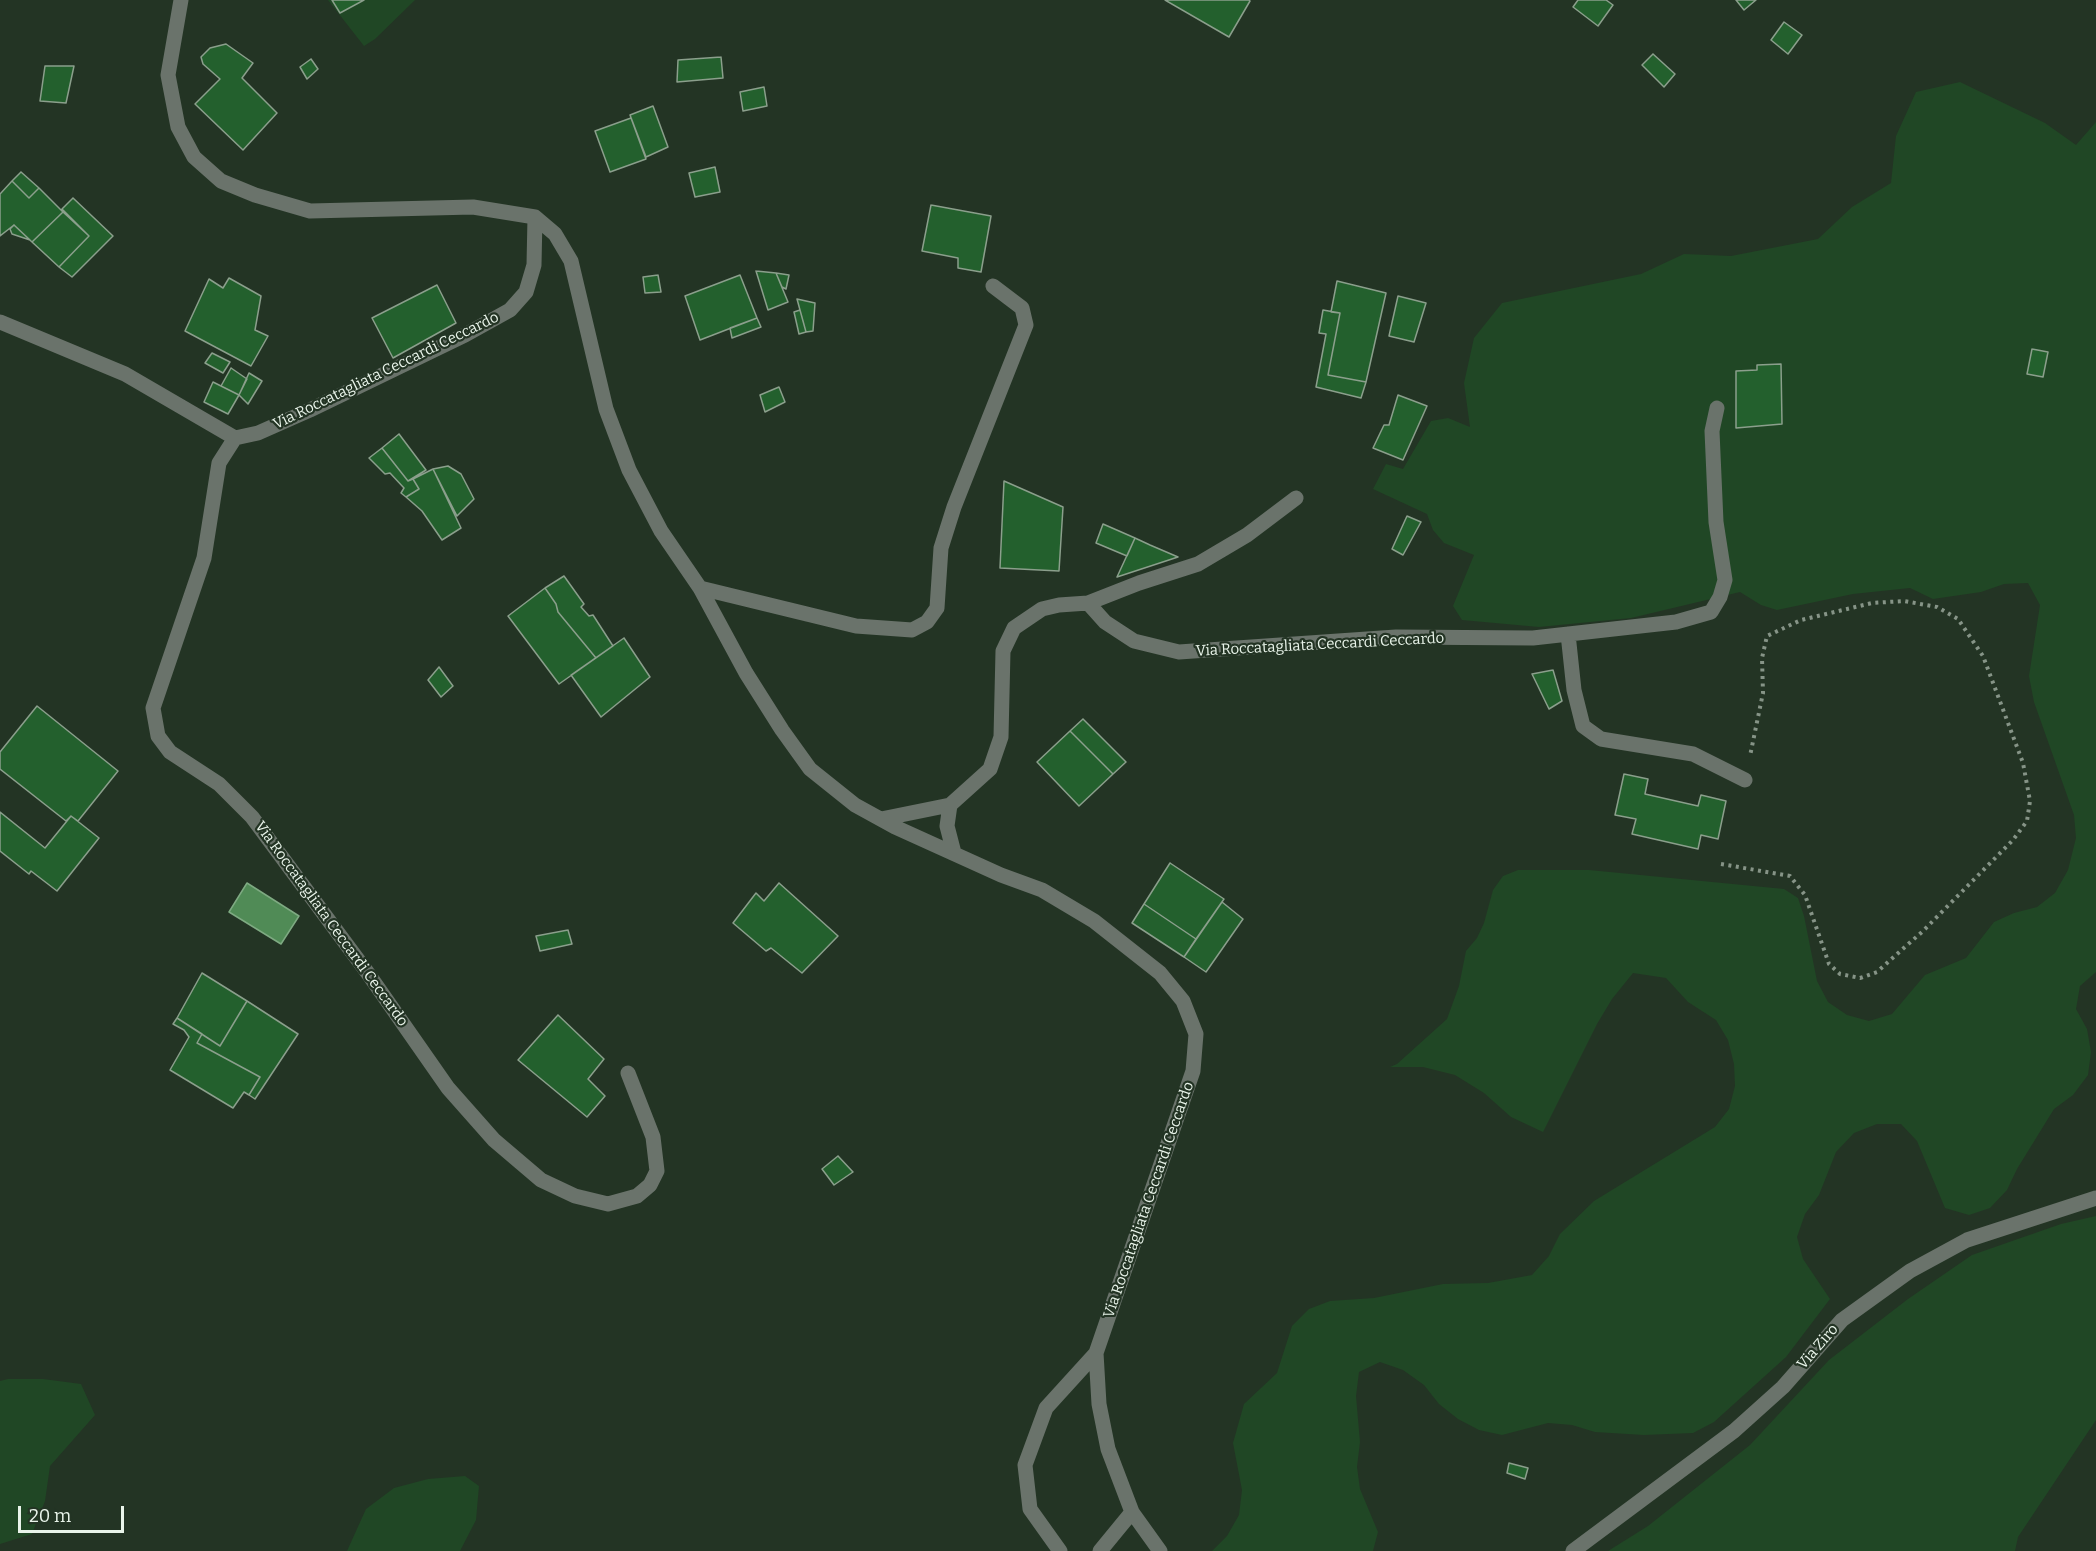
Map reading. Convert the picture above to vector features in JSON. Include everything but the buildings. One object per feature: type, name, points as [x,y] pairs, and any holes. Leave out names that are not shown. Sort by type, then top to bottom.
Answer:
[{"type":"street","points":[[182,0],[168,75],[178,127],[194,157],[221,181],[255,195],[310,211],[473,207],[535,217]]},
{"type":"street","name":"Via Roccatagliata Ceccardi Ceccardo","points":[[535,217],[534,265],[526,292],[510,310],[465,335],[310,410],[258,433],[235,438],[219,463],[204,558],[153,708],[158,736],[170,752],[219,784],[252,817],[368,972],[448,1088],[494,1140],[541,1180],[575,1196],[608,1204],[637,1196],[650,1185],[657,1171],[653,1137],[628,1073]]},
{"type":"street","name":"Via Roccatagliata Ceccardi Ceccardo","points":[[535,217],[555,234],[571,261],[606,409],[629,470],[661,531],[700,588],[746,673],[810,769],[855,805],[881,819],[1042,890],[1094,921],[1160,973],[1183,1001],[1196,1034],[1193,1071],[1096,1353],[1099,1404],[1108,1449],[1132,1512],[1160,1551]]},
{"type":"street","points":[[700,588],[856,626],[912,630],[927,622],[937,608],[941,548],[954,507],[1026,325],[1022,308],[993,286]]},
{"type":"street","points":[[0,322],[125,374],[235,438]]},
{"type":"street","name":"Via Roccatagliata Ceccardi Ceccardo","points":[[1088,603],[1105,622],[1134,641],[1179,652],[1395,638],[1533,638],[1676,622],[1711,612],[1720,597],[1725,580],[1716,522],[1712,431],[1717,408]]},
{"type":"street","points":[[881,819],[950,805],[990,769],[1001,737],[1003,651],[1014,628],[1042,609],[1088,603],[1139,582],[1198,564],[1246,534],[1296,498]]},
{"type":"street","points":[[1568,634],[1574,690],[1583,726],[1601,739],[1693,754],[1745,780]]},
{"type":"street","points":[[950,805],[947,826],[954,853]]},
{"type":"street","name":"Via Ziro","points":[[1573,1551],[1734,1431],[1783,1387],[1842,1320],[1910,1271],[1967,1240],[2096,1198]]},
{"type":"street","name":"Via Roccatagliata Ceccardi Ceccardo","points":[[1060,1551],[1030,1509],[1025,1465],[1046,1408],[1096,1353]]},
{"type":"street","points":[[1100,1551],[1132,1512]]},
{"type":"path","points":[[1722,864],[1790,876],[1805,895],[1829,964],[1840,974],[1860,978],[1877,972],[1923,931],[2013,840],[2027,821],[2030,801],[2023,763],[1983,656],[1958,619],[1937,608],[1904,601],[1872,603],[1801,620],[1767,636],[1762,658],[1763,693],[1745,780]]},
{"type":"shaded area","points":[[328,0],[415,0],[375,39],[364,46]]},
{"type":"shaded area","points":[[1960,82],[2045,123],[2076,145],[2096,122],[2096,972],[2080,986],[2076,1009],[2087,1029],[2091,1052],[2088,1075],[2073,1095],[2054,1109],[2017,1169],[2007,1190],[1990,1208],[1969,1215],[1945,1208],[1917,1141],[1901,1124],[1877,1124],[1854,1133],[1836,1152],[1819,1195],[1805,1214],[1797,1237],[1803,1259],[1830,1299],[1786,1357],[1714,1422],[1693,1433],[1644,1435],[1595,1432],[1572,1425],[1548,1423],[1502,1435],[1479,1430],[1458,1419],[1439,1404],[1424,1385],[1403,1370],[1380,1362],[1359,1372],[1356,1396],[1360,1442],[1357,1467],[1360,1489],[1378,1532],[1373,1551],[1212,1551],[1227,1536],[1239,1515],[1242,1490],[1233,1443],[1244,1404],[1277,1373],[1292,1326],[1309,1309],[1330,1301],[1374,1298],[1443,1284],[1488,1283],[1532,1275],[1549,1256],[1560,1234],[1594,1201],[1715,1127],[1729,1109],[1735,1086],[1734,1064],[1728,1040],[1716,1020],[1688,1002],[1666,978],[1633,973],[1612,999],[1597,1024],[1543,1132],[1511,1117],[1484,1093],[1455,1075],[1423,1067],[1390,1067],[1397,1064],[1447,1019],[1459,986],[1466,951],[1477,938],[1484,923],[1493,890],[1503,876],[1518,870],[1589,870],[1784,889],[1798,898],[1804,916],[1817,981],[1828,1002],[1847,1015],[1869,1021],[1892,1014],[1925,975],[1966,958],[1994,922],[2014,913],[2037,907],[2055,893],[2068,870],[2076,838],[2074,815],[2034,702],[2029,676],[2040,605],[2028,583],[2004,584],[1981,592],[1933,599],[1910,588],[1853,594],[1777,610],[1761,605],[1740,592],[1631,618],[1539,627],[1462,620],[1453,606],[1474,555],[1444,543],[1433,530],[1427,514],[1373,489],[1386,464],[1403,469],[1431,421],[1448,418],[1470,427],[1464,383],[1474,338],[1502,303],[1641,274],[1684,254],[1731,256],[1818,239],[1852,207],[1891,183],[1896,136],[1916,92]]},
{"type":"shaded area","points":[[247,883],[299,916],[281,944],[229,912]]},
{"type":"shaded area","points":[[2096,1216],[2096,1420],[2018,1537],[2015,1551],[1608,1551],[1648,1526],[1750,1445],[1829,1360],[1908,1299],[1972,1255],[2061,1224]]},
{"type":"shaded area","points":[[43,1379],[81,1384],[95,1415],[50,1466],[45,1501],[32,1534],[0,1544],[0,1381]]},
{"type":"shaded area","points":[[465,1476],[479,1486],[476,1520],[460,1551],[347,1551],[366,1509],[394,1488],[428,1479]]}]
